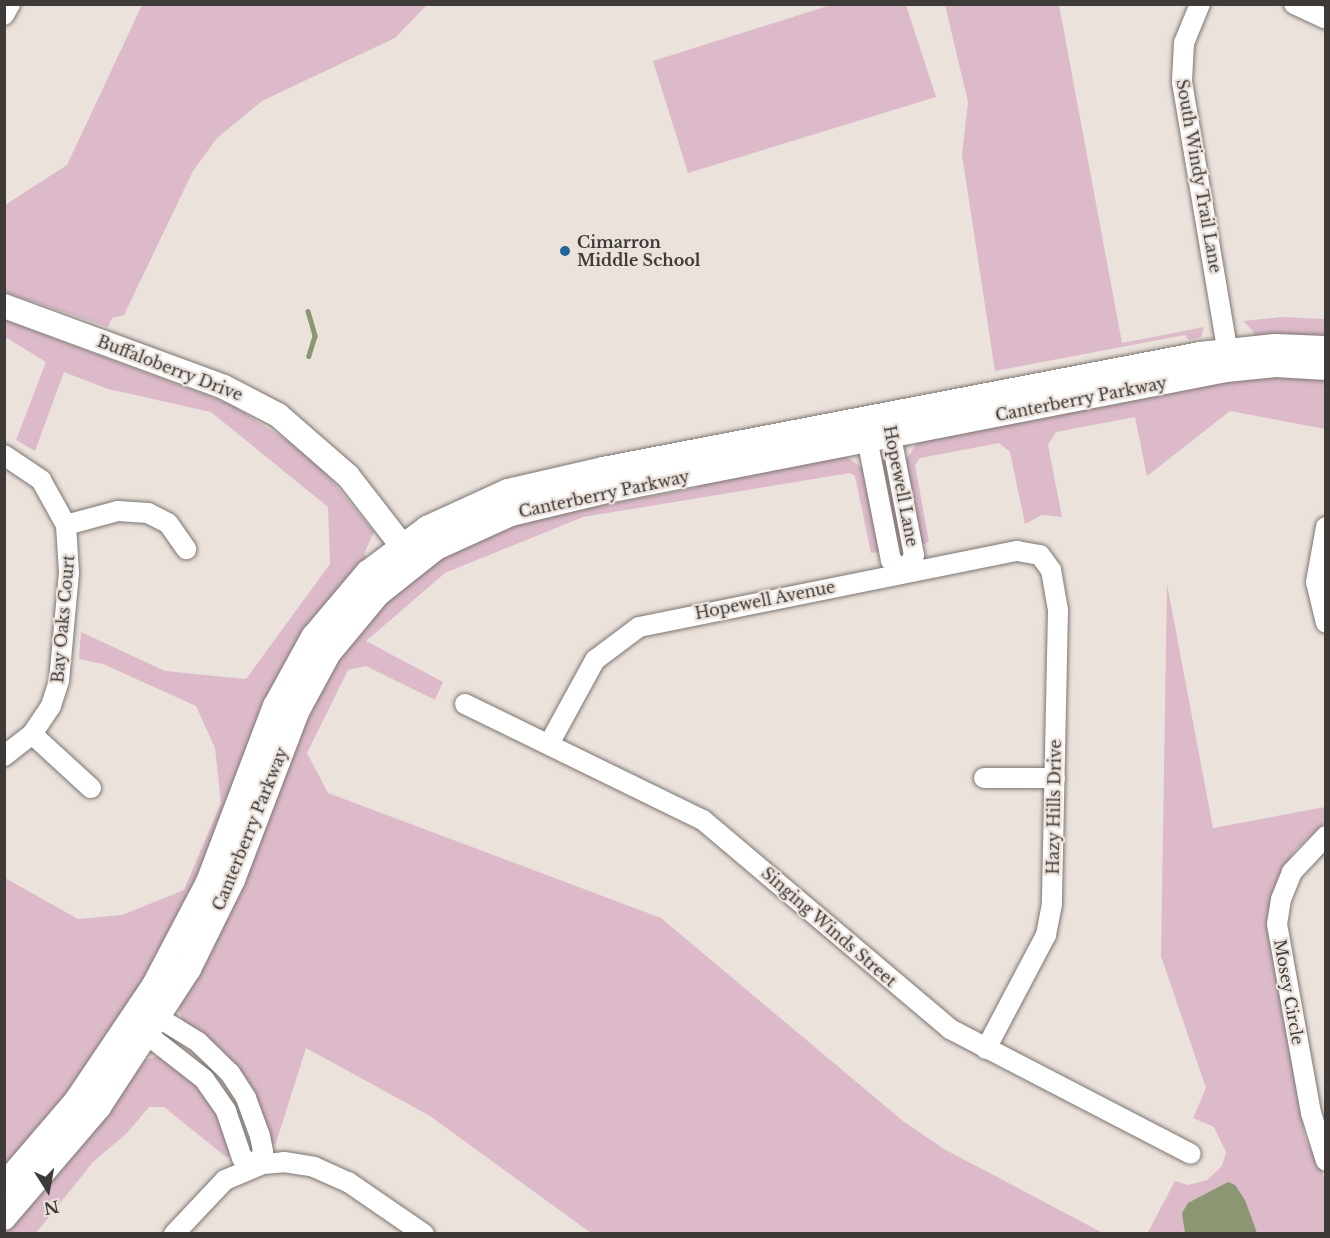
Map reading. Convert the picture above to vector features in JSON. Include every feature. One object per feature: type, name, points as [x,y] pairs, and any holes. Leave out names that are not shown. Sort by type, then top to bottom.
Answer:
[{"type":"street","points":[[4,15],[10,4]]},
{"type":"street","name":"South Windy Trail Lane","points":[[1200,4],[1184,43],[1182,82],[1227,349]]},
{"type":"street","points":[[1294,4],[1326,19]]},
{"type":"street","name":"Buffaloberry Drive","points":[[4,306],[224,387],[278,415],[348,476],[408,554]]},
{"type":"street","name":"Canterberry Parkway","points":[[4,1218],[80,1132],[149,1022],[233,880],[297,712],[316,674],[366,605],[408,554],[529,508],[1227,349],[1326,348]]},
{"type":"street","name":"Canterberry Parkway","points":[[877,428],[1226,370],[1276,366],[1326,368]]},
{"type":"street","name":"Hopewell Lane","points":[[877,428],[914,555],[905,573]]},
{"type":"street","points":[[4,454],[41,480],[66,525],[118,512],[148,513],[168,524],[186,549]]},
{"type":"street","name":"Bay Oaks Court","points":[[4,756],[32,734],[51,706],[60,675],[70,559],[66,525]]},
{"type":"street","points":[[1326,527],[1316,582],[1326,623]]},
{"type":"street","name":"Hopewell Avenue","points":[[549,744],[589,668],[630,631],[662,620],[1017,551],[1044,548]]},
{"type":"street","name":"Hazy Hills Drive","points":[[986,1049],[1049,923],[1058,610],[1051,570],[1044,548]]},
{"type":"street","name":"Singing Winds Street","points":[[465,704],[703,820],[939,1021],[986,1049],[1191,1154]]},
{"type":"street","points":[[32,734],[91,788]]},
{"type":"street","points":[[984,778],[1054,778]]},
{"type":"street","name":"Mosey Circle","points":[[1326,836],[1304,856],[1289,878],[1277,924],[1311,1113],[1326,1161]]},
{"type":"street","points":[[149,1022],[204,1079],[226,1111],[242,1158],[256,1166]]},
{"type":"street","name":"Canterberry Parkway","points":[[4,1185],[76,1101],[149,1022]]},
{"type":"street","points":[[174,1233],[220,1183],[256,1166],[295,1163],[325,1171],[369,1194],[424,1233]]},
{"type":"shaded area","points":[[834,4],[906,5],[936,97],[688,173],[653,61]]},
{"type":"shaded area","points":[[142,5],[427,5],[395,38],[262,101],[217,138],[193,171],[124,315],[112,318],[108,327],[5,292],[5,205],[67,165]]},
{"type":"shaded area","points":[[945,5],[1059,5],[1122,343],[1204,327],[1201,337],[1189,340],[1185,335],[995,371],[962,155],[968,102]]},
{"type":"shaded area","points":[[1281,317],[1325,319],[1325,338],[1254,337],[1253,331],[1243,321]]},
{"type":"shaded area","points":[[5,320],[232,405],[291,443],[323,470],[374,532],[364,554],[371,563],[116,1035],[5,1174],[5,878],[78,919],[122,915],[184,890],[221,803],[215,748],[196,706],[103,664],[79,659],[81,632],[165,671],[246,679],[330,564],[328,507],[211,412],[108,389],[64,372],[35,451],[16,440],[46,362],[5,337]]},
{"type":"shaded area","points":[[1267,376],[1324,376],[1325,429],[1230,411],[1147,476],[1135,417],[1056,432],[1048,445],[1062,517],[1042,515],[1025,524],[1010,452],[999,443],[920,458],[915,465],[929,542],[921,545],[904,463],[921,437],[1131,397]]},
{"type":"shaded area","points":[[840,453],[866,470],[882,552],[871,553],[855,476],[850,473],[583,517],[445,573],[366,641],[443,682],[435,700],[366,666],[348,670],[307,753],[328,793],[661,918],[903,1121],[944,1149],[1103,1233],[591,1233],[430,1116],[306,1048],[276,1143],[271,1145],[182,1019],[178,1007],[304,711],[363,619],[455,545],[577,504],[583,509],[696,488],[706,480]]},
{"type":"shaded area","points":[[884,461],[904,549],[900,550],[880,462]]},
{"type":"shaded area","points":[[1167,584],[1213,828],[1325,807],[1325,822],[1294,851],[1278,878],[1267,930],[1305,1137],[1325,1179],[1326,1233],[1147,1234],[1175,1181],[1188,1185],[1207,1180],[1222,1166],[1226,1152],[1214,1127],[1193,1118],[1206,1088],[1161,956]]},
{"type":"shaded area","points":[[157,1056],[198,1085],[218,1115],[231,1156],[226,1157],[164,1107],[149,1107],[127,1133],[93,1162],[36,1233],[5,1234],[5,1227],[142,1061]]},
{"type":"shaded area","points":[[1228,1182],[1235,1185],[1245,1200],[1257,1233],[1185,1233],[1182,1213],[1188,1203]]},
{"type":"waterway","points":[[308,311],[315,336],[309,356]]},
{"type":"place","name":"Cimarron Middle School","points":[[565,251]]}]
